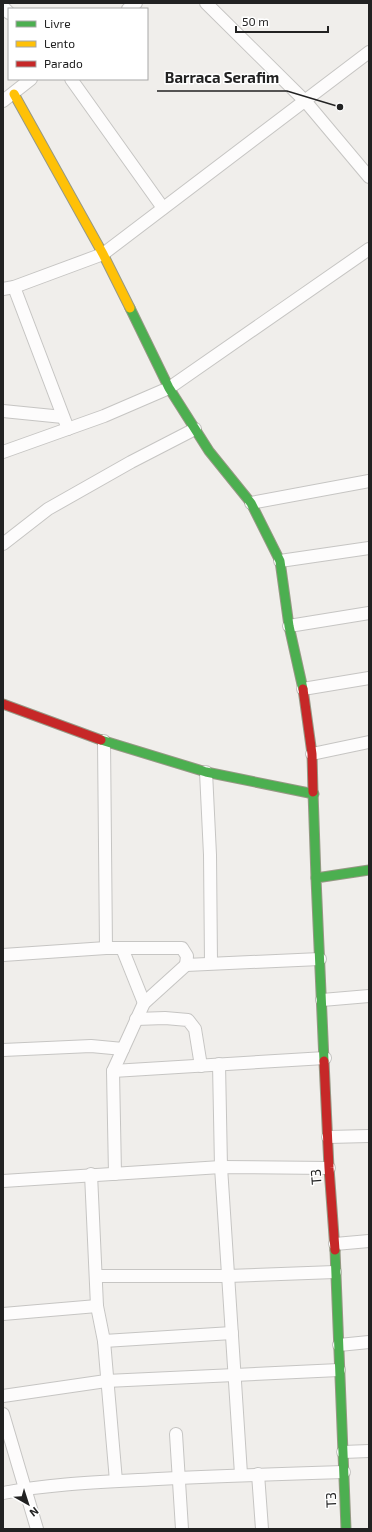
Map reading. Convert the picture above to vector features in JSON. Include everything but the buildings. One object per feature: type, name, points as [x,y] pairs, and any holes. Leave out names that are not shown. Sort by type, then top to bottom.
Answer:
[{"type":"street","points":[[206,3],[306,102],[369,177]]},
{"type":"street","points":[[68,429],[8,288],[103,254],[306,102],[369,52]]},
{"type":"street","points":[[3,101],[14,94],[30,80]]},
{"type":"street","points":[[72,80],[164,208]]},
{"type":"street","name":"T3","points":[[14,94],[103,254],[169,388],[209,451],[251,503],[280,561],[289,626],[303,689],[312,754],[316,878],[326,1058],[329,1168],[335,1244],[346,1529]]},
{"type":"street","points":[[3,452],[104,416],[169,388],[369,249]]},
{"type":"street","points":[[3,411],[63,417]]},
{"type":"street","points":[[3,544],[48,509],[131,462],[195,429]]},
{"type":"street","points":[[251,503],[369,481]]},
{"type":"street","points":[[280,561],[369,548]]},
{"type":"street","points":[[289,626],[369,613]]},
{"type":"street","points":[[303,689],[369,678]]},
{"type":"street","points":[[3,704],[104,741],[206,772],[314,794]]},
{"type":"street","points":[[104,741],[106,948]]},
{"type":"street","points":[[312,754],[369,742]]},
{"type":"street","points":[[206,772],[210,854],[211,963]]},
{"type":"street","points":[[316,878],[369,870]]},
{"type":"street","points":[[3,955],[106,948],[182,948],[187,956],[186,966]]},
{"type":"street","points":[[122,948],[144,1003]]},
{"type":"street","points":[[115,1174],[113,1071],[144,1003],[186,966],[211,963],[320,959]]},
{"type":"street","points":[[322,1000],[369,996]]},
{"type":"street","points":[[136,1020],[165,1018],[188,1020],[195,1029],[201,1066]]},
{"type":"street","points":[[3,1050],[91,1046],[123,1049]]},
{"type":"street","points":[[113,1071],[326,1058]]},
{"type":"street","points":[[219,1064],[221,1167],[241,1474]]},
{"type":"street","points":[[328,1137],[369,1136]]},
{"type":"street","points":[[3,1181],[91,1174],[115,1174],[221,1167],[329,1168]]},
{"type":"street","points":[[91,1174],[97,1276],[97,1306],[104,1341],[106,1381],[116,1481]]},
{"type":"street","points":[[335,1244],[369,1241]]},
{"type":"street","points":[[97,1276],[228,1276],[335,1272]]},
{"type":"street","points":[[3,1314],[97,1306]]},
{"type":"street","points":[[104,1341],[232,1334]]},
{"type":"street","points":[[339,1345],[369,1342]]},
{"type":"street","points":[[3,1396],[106,1381],[339,1370]]},
{"type":"street","points":[[3,1414],[37,1529]]},
{"type":"street","points":[[176,1434],[182,1529]]},
{"type":"street","points":[[343,1452],[369,1451]]},
{"type":"street","points":[[3,1493],[24,1489],[116,1481],[241,1474],[344,1472]]},
{"type":"street","points":[[258,1474],[262,1529]]},
{"type":"traffic: fast","points":[[130,308],[169,388],[209,451],[251,503],[280,561],[289,626],[303,689]]},
{"type":"traffic: fast","points":[[101,740],[206,772],[314,794]]},
{"type":"traffic: fast","points":[[313,792],[316,878]]},
{"type":"traffic: fast","points":[[324,1061],[316,878],[369,870]]},
{"type":"traffic: fast","points":[[335,1250],[346,1529]]},
{"type":"traffic: slow","points":[[14,94],[103,254],[130,308]]},
{"type":"traffic: jam","points":[[303,689],[312,754],[313,792]]},
{"type":"traffic: jam","points":[[3,704],[101,740]]},
{"type":"traffic: jam","points":[[324,1061],[329,1168],[335,1250]]},
{"type":"place","name":"Barraca Serafim","points":[[340,107]]}]
